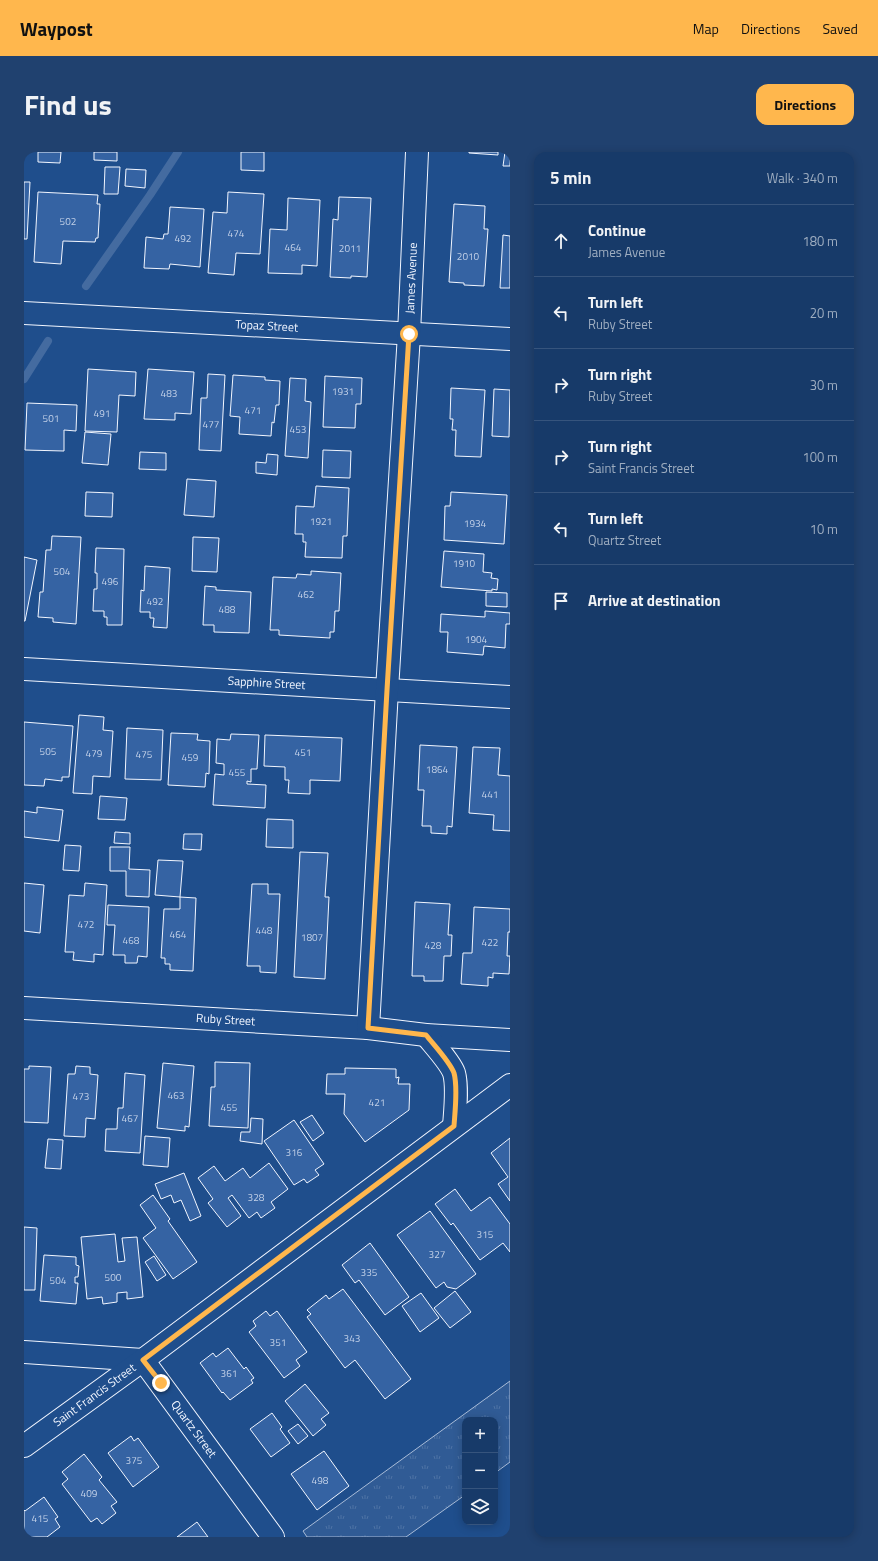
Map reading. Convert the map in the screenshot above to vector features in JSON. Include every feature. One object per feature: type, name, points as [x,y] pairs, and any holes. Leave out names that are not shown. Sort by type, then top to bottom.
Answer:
[{"type":"street","name":"James Avenue","points":[[368,1028],[409,334],[417,152]]},
{"type":"street","name":"Topaz Street","points":[[24,313],[510,339]]},
{"type":"street","name":"Sapphire Street","points":[[24,669],[510,696]]},
{"type":"street","name":"Ruby Street","points":[[24,1008],[368,1028],[426,1035],[510,1040]]},
{"type":"street","points":[[426,1035],[440,1051],[454,1073],[456,1095],[454,1126]]},
{"type":"street","name":"Saint Francis Street","points":[[24,1446],[143,1360],[510,1085]]},
{"type":"street","points":[[24,1352],[143,1360]]},
{"type":"street","name":"Quartz Street","points":[[143,1360],[273,1537]]},
{"type":"green space","points":[[510,1381],[510,1462],[498,1471],[498,1417],[462,1417],[462,1497],[406,1537],[307,1537],[303,1531]]},
{"type":"building","points":[[38,152],[61,152],[60,163],[38,162]]},
{"type":"building","points":[[94,152],[117,152],[117,161],[94,160]]},
{"type":"building","points":[[241,152],[264,152],[264,171],[241,170]]},
{"type":"building","points":[[498,152],[498,155],[469,153]]},
{"type":"building","points":[[505,152],[510,152],[510,166],[503,166]]},
{"type":"building","points":[[105,167],[120,167],[118,194],[104,194]]},
{"type":"building","points":[[126,169],[146,170],[145,188],[125,186]]},
{"type":"building","points":[[24,182],[30,182],[27,239],[24,239]]},
{"type":"building","points":[[38,192],[98,195],[97,204],[100,204],[98,238],[96,238],[95,242],[63,241],[61,264],[34,262]]},
{"type":"building","points":[[228,192],[264,194],[260,254],[236,253],[234,275],[208,273],[213,212],[227,213]]},
{"type":"building","points":[[339,197],[371,198],[367,277],[330,277],[333,219],[338,220]]},
{"type":"building","points":[[288,198],[320,200],[317,266],[302,265],[302,274],[268,273],[270,229],[287,230]]},
{"type":"building","points":[[454,204],[485,206],[484,229],[488,229],[484,286],[464,285],[464,283],[449,282]]},
{"type":"building","points":[[170,207],[204,209],[200,267],[170,264],[169,269],[144,268],[146,237],[163,239],[164,234],[168,234]]},
{"type":"building","points":[[503,235],[510,236],[510,288],[500,288]]},
{"type":"building","points":[[88,369],[136,372],[135,396],[119,395],[117,432],[85,431]]},
{"type":"building","points":[[148,369],[194,372],[191,414],[175,413],[175,420],[144,419]]},
{"type":"building","points":[[208,374],[225,375],[221,451],[199,450],[201,398],[207,398]]},
{"type":"building","points":[[233,375],[265,377],[265,380],[280,381],[279,405],[276,405],[274,423],[272,422],[271,436],[239,434],[240,417],[230,416]]},
{"type":"building","points":[[325,376],[362,378],[361,404],[356,404],[355,428],[323,427]]},
{"type":"building","points":[[290,378],[306,379],[305,401],[311,402],[308,458],[285,456]]},
{"type":"building","points":[[451,388],[485,390],[481,457],[455,456],[456,430],[452,430],[453,419],[450,419]]},
{"type":"building","points":[[494,389],[510,390],[509,437],[492,436]]},
{"type":"building","points":[[27,403],[77,405],[76,431],[64,430],[64,451],[25,450]]},
{"type":"building","points":[[85,432],[111,434],[108,465],[82,463]]},
{"type":"building","points":[[323,450],[351,451],[350,478],[322,477]]},
{"type":"building","points":[[140,452],[166,453],[166,470],[139,469]]},
{"type":"building","points":[[267,454],[278,455],[277,475],[256,473],[256,462],[266,463]]},
{"type":"building","points":[[187,479],[216,481],[214,517],[184,515]]},
{"type":"building","points":[[316,486],[349,488],[347,536],[343,536],[342,558],[305,557],[306,542],[303,542],[303,534],[295,534],[296,506],[314,507]]},
{"type":"building","points":[[86,492],[113,493],[112,517],[85,516]]},
{"type":"building","points":[[451,492],[507,495],[504,544],[444,540],[445,506],[450,506]]},
{"type":"building","points":[[52,536],[81,537],[76,624],[53,622],[53,618],[38,617],[40,592],[43,592],[46,550],[51,550]]},
{"type":"building","points":[[193,537],[219,538],[217,572],[192,571]]},
{"type":"building","points":[[96,548],[124,549],[122,625],[107,625],[107,617],[104,617],[104,611],[93,611],[94,589],[97,589],[97,573],[95,573]]},
{"type":"building","points":[[444,551],[484,554],[483,572],[492,573],[491,578],[498,579],[497,590],[492,589],[492,591],[441,587]]},
{"type":"building","points":[[24,557],[37,560],[25,621],[24,621]]},
{"type":"building","points":[[145,566],[170,568],[167,628],[153,627],[154,618],[150,618],[150,612],[140,612],[141,590],[144,591]]},
{"type":"building","points":[[311,571],[341,573],[339,611],[335,611],[334,632],[330,632],[330,638],[279,635],[279,630],[270,630],[273,577],[296,578],[297,574],[311,575]]},
{"type":"building","points":[[205,586],[216,587],[216,590],[251,592],[249,633],[214,632],[214,625],[203,625]]},
{"type":"building","points":[[486,592],[507,593],[507,607],[486,606]]},
{"type":"building","points":[[485,611],[510,613],[510,624],[506,624],[505,648],[484,646],[483,655],[447,652],[448,632],[440,632],[441,614],[485,617]]},
{"type":"building","points":[[79,715],[104,717],[103,730],[113,731],[110,777],[93,776],[92,794],[73,793]]},
{"type":"building","points":[[24,722],[73,726],[69,777],[62,777],[62,781],[45,779],[44,786],[24,785]]},
{"type":"building","points":[[127,728],[163,730],[161,780],[125,779]]},
{"type":"building","points":[[171,733],[198,734],[197,740],[210,741],[209,774],[206,773],[205,787],[168,785]]},
{"type":"building","points":[[231,734],[259,735],[257,769],[251,769],[251,782],[247,781],[247,784],[266,785],[265,808],[213,805],[215,774],[224,775],[224,764],[216,763],[217,739],[230,740]]},
{"type":"building","points":[[265,735],[342,738],[340,781],[310,780],[310,794],[288,793],[289,780],[285,780],[285,767],[264,766]]},
{"type":"building","points":[[420,745],[457,747],[452,827],[447,826],[447,834],[431,833],[431,826],[422,826],[424,790],[418,790]]},
{"type":"building","points":[[473,747],[500,748],[498,775],[510,776],[510,831],[493,830],[494,815],[469,813]]},
{"type":"building","points":[[100,796],[127,798],[125,820],[98,819]]},
{"type":"building","points":[[37,807],[63,810],[59,841],[24,837],[24,811],[37,813]]},
{"type":"building","points":[[267,819],[293,820],[293,848],[266,847]]},
{"type":"building","points":[[115,832],[130,833],[130,844],[114,843]]},
{"type":"building","points":[[184,834],[202,834],[201,850],[183,849]]},
{"type":"building","points":[[65,845],[81,846],[79,871],[63,870]]},
{"type":"building","points":[[110,847],[130,847],[129,869],[150,870],[149,897],[126,896],[126,871],[110,871]]},
{"type":"building","points":[[300,852],[328,853],[325,897],[329,897],[325,979],[294,977]]},
{"type":"building","points":[[158,860],[183,861],[180,897],[155,895]]},
{"type":"building","points":[[24,883],[44,885],[40,933],[24,931]]},
{"type":"building","points":[[85,883],[107,885],[103,955],[94,954],[94,962],[73,960],[74,952],[65,952],[69,895],[84,896]]},
{"type":"building","points":[[252,884],[268,884],[268,894],[280,894],[276,973],[260,972],[260,966],[247,966]]},
{"type":"building","points":[[180,897],[196,898],[193,971],[170,970],[170,964],[165,964],[165,958],[161,958],[164,909],[180,909]]},
{"type":"building","points":[[415,902],[450,904],[448,935],[452,935],[451,956],[444,956],[443,981],[424,981],[424,976],[412,976]]},
{"type":"building","points":[[108,905],[149,907],[147,957],[138,956],[137,963],[125,963],[125,955],[113,955],[115,925],[107,925]]},
{"type":"building","points":[[474,907],[510,909],[510,932],[508,932],[507,956],[510,956],[509,974],[493,973],[493,978],[488,977],[488,986],[461,984],[463,953],[472,953]]},
{"type":"building","points":[[215,1062],[250,1063],[248,1128],[209,1126],[211,1087],[215,1087]]},
{"type":"building","points":[[163,1063],[194,1066],[189,1127],[185,1126],[185,1131],[157,1128]]},
{"type":"building","points":[[29,1066],[51,1067],[48,1123],[24,1122],[24,1069],[29,1069]]},
{"type":"building","points":[[76,1066],[90,1067],[90,1074],[98,1075],[95,1119],[86,1118],[85,1137],[64,1136],[68,1074],[75,1074]]},
{"type":"building","points":[[345,1068],[396,1069],[396,1078],[399,1077],[398,1084],[410,1084],[409,1110],[365,1142],[344,1114],[345,1094],[326,1094],[327,1074],[345,1074]]},
{"type":"building","points":[[125,1073],[145,1075],[140,1153],[105,1151],[106,1129],[117,1129],[118,1108],[123,1108]]},
{"type":"building","points":[[312,1115],[324,1133],[313,1141],[300,1122]]},
{"type":"building","points":[[251,1118],[263,1119],[262,1144],[240,1141],[241,1132],[250,1132]]},
{"type":"building","points":[[294,1120],[324,1164],[315,1170],[319,1175],[307,1183],[304,1179],[294,1185],[264,1141]]},
{"type":"building","points":[[145,1136],[170,1138],[168,1167],[143,1165]]},
{"type":"building","points":[[510,1138],[510,1201],[498,1184],[508,1177],[491,1153]]},
{"type":"building","points":[[48,1139],[63,1140],[61,1169],[45,1168]]},
{"type":"building","points":[[269,1163],[288,1189],[271,1202],[275,1208],[261,1218],[257,1212],[249,1218],[232,1195],[228,1198],[241,1216],[227,1227],[208,1203],[213,1199],[198,1178],[214,1166],[225,1181],[243,1168],[250,1178]]},
{"type":"building","points":[[184,1173],[201,1216],[190,1221],[181,1200],[174,1203],[171,1195],[161,1199],[155,1184]]},
{"type":"building","points":[[455,1189],[471,1211],[490,1197],[510,1224],[510,1252],[503,1243],[480,1260],[453,1223],[451,1225],[435,1204]]},
{"type":"building","points":[[153,1195],[170,1219],[168,1221],[197,1262],[173,1279],[143,1238],[156,1228],[140,1205]]},
{"type":"building","points":[[430,1211],[476,1274],[456,1289],[447,1287],[444,1282],[436,1288],[397,1235]]},
{"type":"building","points":[[24,1227],[37,1228],[35,1290],[24,1290]]},
{"type":"building","points":[[115,1234],[118,1262],[125,1261],[122,1238],[137,1237],[143,1297],[127,1299],[127,1292],[117,1293],[117,1302],[103,1304],[102,1297],[87,1299],[81,1237]]},
{"type":"building","points":[[370,1243],[409,1297],[385,1315],[359,1280],[355,1283],[342,1265]]},
{"type":"building","points":[[44,1255],[76,1257],[76,1265],[79,1266],[78,1277],[75,1277],[75,1283],[78,1283],[76,1304],[40,1301]]},
{"type":"building","points":[[154,1256],[166,1275],[157,1281],[145,1262]]},
{"type":"building","points":[[343,1289],[411,1379],[385,1399],[355,1360],[345,1368],[307,1317],[311,1314],[307,1310],[326,1295],[329,1299]]},
{"type":"building","points":[[455,1291],[471,1312],[450,1328],[434,1308]]},
{"type":"building","points":[[421,1293],[439,1318],[420,1332],[402,1306]]},
{"type":"building","points":[[266,1311],[270,1316],[277,1311],[307,1352],[296,1360],[300,1366],[284,1378],[249,1332],[256,1326],[253,1321]]},
{"type":"building","points":[[228,1348],[244,1369],[246,1367],[254,1378],[251,1380],[253,1383],[230,1400],[223,1392],[222,1393],[200,1363],[213,1353],[216,1357]]},
{"type":"building","points":[[305,1384],[329,1413],[321,1419],[326,1425],[313,1436],[285,1401]]},
{"type":"building","points":[[272,1413],[282,1427],[280,1429],[290,1443],[271,1457],[250,1429]]},
{"type":"building","points":[[298,1424],[308,1436],[298,1444],[288,1431]]},
{"type":"building","points":[[131,1436],[134,1441],[138,1438],[159,1467],[133,1487],[108,1453]]},
{"type":"building","points":[[324,1451],[349,1486],[317,1510],[291,1474]]},
{"type":"building","points":[[84,1454],[102,1477],[99,1480],[117,1502],[111,1506],[116,1513],[102,1524],[97,1518],[91,1522],[62,1484],[68,1479],[62,1472]]},
{"type":"building","points":[[44,1497],[58,1517],[55,1519],[60,1527],[47,1537],[24,1537],[24,1510],[25,1511]]},
{"type":"building","points":[[197,1522],[208,1537],[177,1537]]},
{"type":"waterway","points":[[86,286],[150,195],[178,152]]},
{"type":"waterway","points":[[24,379],[48,341]]},
{"type":"route","points":[[161,1383],[143,1360],[454,1126],[456,1095],[454,1073],[440,1051],[426,1035],[368,1028],[409,334]]}]
